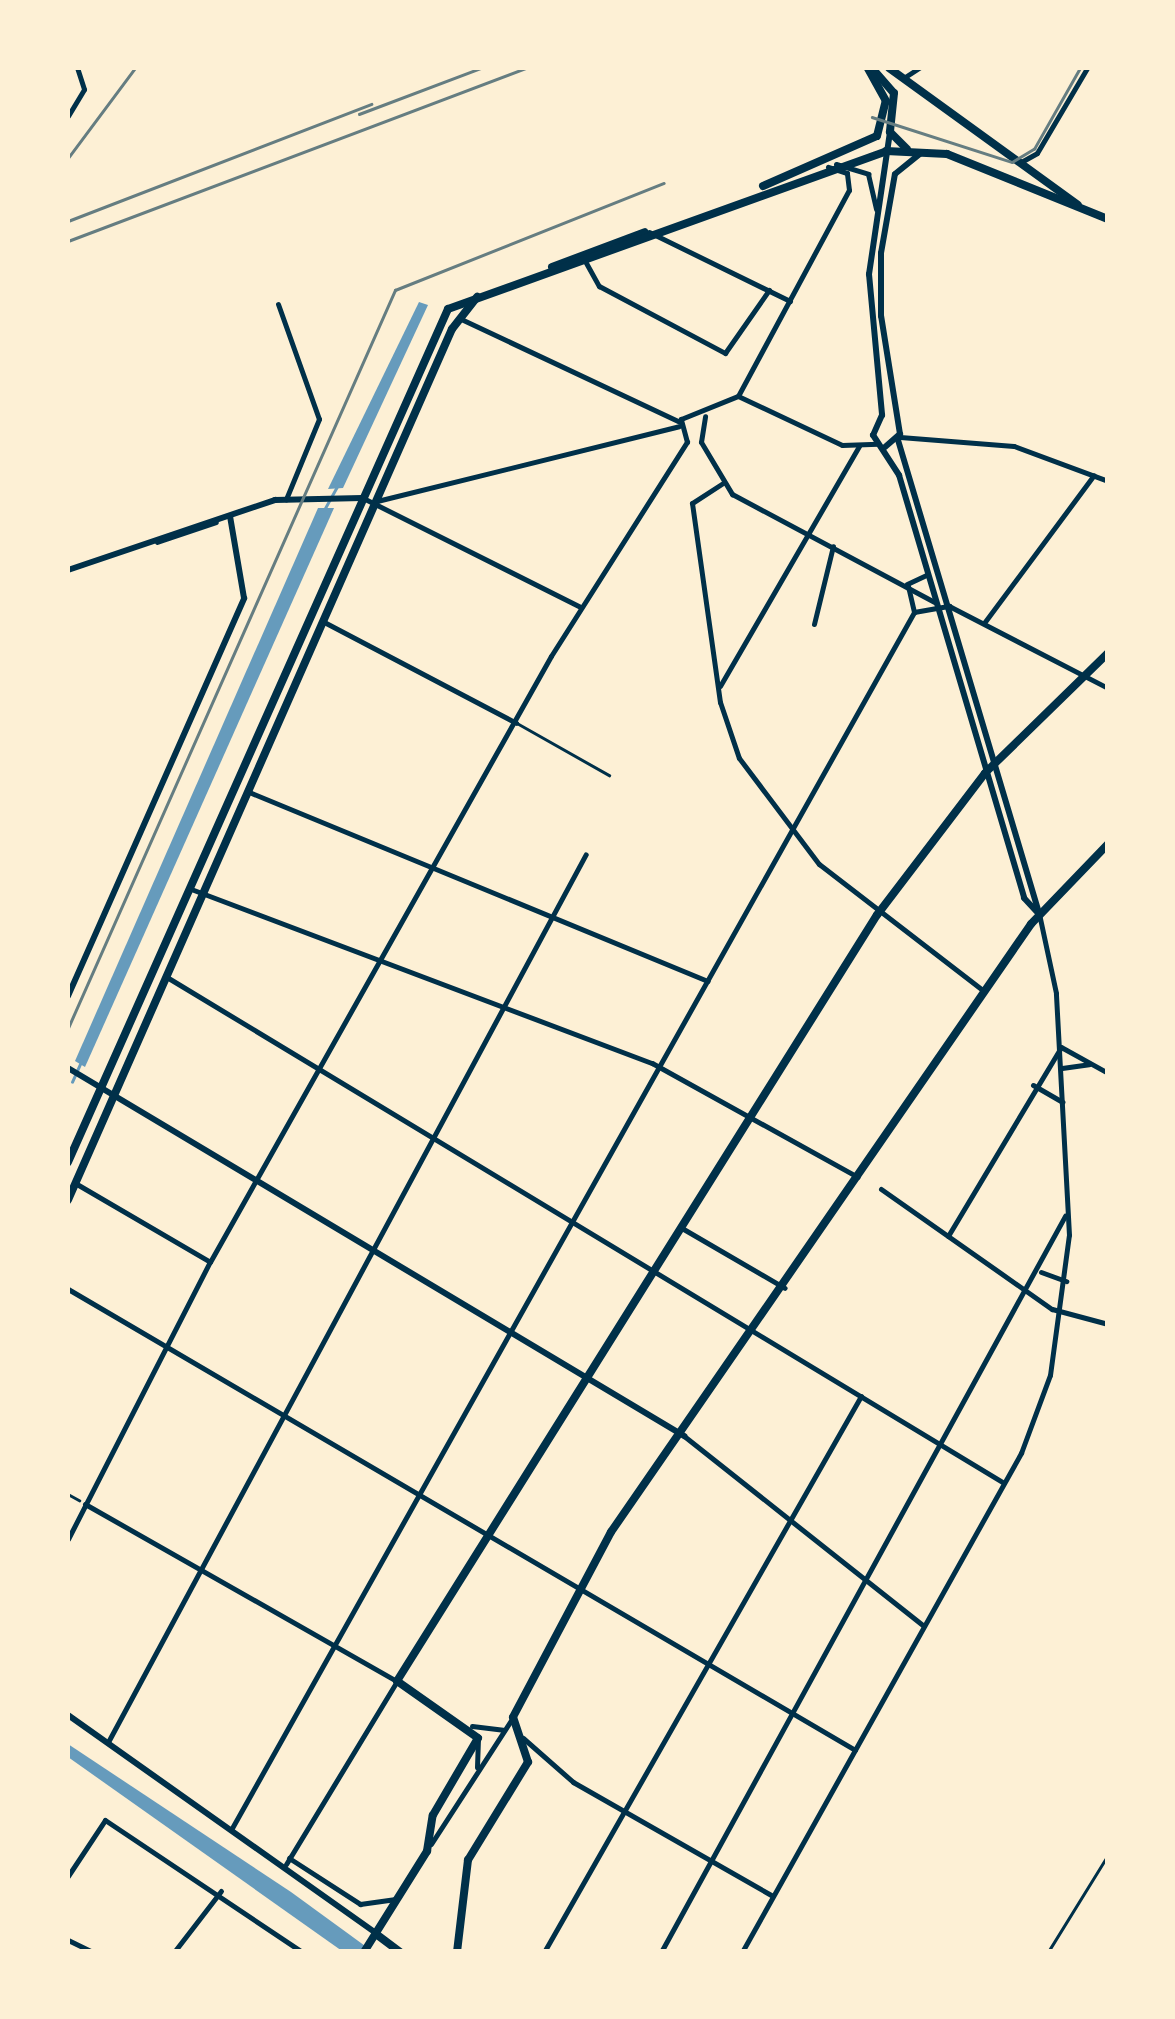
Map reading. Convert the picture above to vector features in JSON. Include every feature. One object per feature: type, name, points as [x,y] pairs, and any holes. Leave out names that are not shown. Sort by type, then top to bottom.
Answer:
[{"type":"main road","points":[[870,68],[886,96],[885,132]]},
{"type":"main road","points":[[891,70],[1091,212]]},
{"type":"main road","points":[[885,132],[907,149]]},
{"type":"main road","points":[[755,192],[885,132]]},
{"type":"main road","points":[[68,1162],[444,316],[477,296],[585,261],[755,192],[886,151],[938,152],[1108,219]]},
{"type":"main road","points":[[546,272],[602,242],[650,232]]},
{"type":"main road","points":[[68,1200],[458,318],[477,296]]},
{"type":"main road","points":[[364,1952],[426,1851],[433,1815],[478,1738],[472,1726],[397,1681],[877,915],[985,773],[1108,654]]},
{"type":"main road","points":[[460,1952],[468,1860],[528,1762],[513,1717],[577,1593],[984,991],[1039,914],[1108,844]]},
{"type":"main road","points":[[373,1938],[400,1952]]},
{"type":"street","points":[[68,116],[84,90],[77,68]]},
{"type":"street","points":[[891,70],[908,77],[919,68]]},
{"type":"street","points":[[1021,162],[1037,153],[1087,68]]},
{"type":"street","points":[[885,132],[869,295],[881,445],[928,574],[1024,898],[1039,914]]},
{"type":"street","points":[[742,1952],[1004,1483],[1040,1406],[1064,1315],[1068,1284],[1062,1068],[1039,914],[899,439],[881,316],[884,232],[898,170],[938,152]]},
{"type":"street","points":[[832,166],[870,176],[876,217]]},
{"type":"street","points":[[832,166],[847,174],[849,190],[738,396],[706,416],[701,442],[723,483],[809,534],[907,584],[936,604],[984,622],[1108,688]]},
{"type":"street","points":[[650,232],[790,301]]},
{"type":"street","points":[[585,261],[600,286],[725,353],[769,290]]},
{"type":"street","points":[[278,304],[318,419],[286,499]]},
{"type":"street","points":[[458,318],[679,424],[687,442]]},
{"type":"street","points":[[738,396],[859,446],[899,439],[1014,446],[1108,481]]},
{"type":"street","points":[[375,503],[679,424],[693,412],[706,416]]},
{"type":"street","points":[[881,422],[898,427]]},
{"type":"street","points":[[687,442],[701,442]]},
{"type":"street","points":[[68,1539],[82,1502],[170,1348],[210,1262],[259,1183],[581,607],[687,442]]},
{"type":"street","points":[[718,689],[859,446]]},
{"type":"street","points":[[984,622],[1094,475]]},
{"type":"street","points":[[723,483],[692,503],[718,689],[739,758],[790,834],[877,915],[984,991]]},
{"type":"street","points":[[68,570],[286,499],[362,498],[581,607]]},
{"type":"street","points":[[68,996],[244,598],[230,516]]},
{"type":"street","points":[[814,624],[833,546]]},
{"type":"street","points":[[907,584],[928,574]]},
{"type":"street","points":[[907,584],[914,612]]},
{"type":"street","points":[[232,1828],[914,612],[936,604]]},
{"type":"street","points":[[322,622],[516,723]]},
{"type":"street","points":[[247,792],[556,916],[708,982]]},
{"type":"street","points":[[108,1742],[586,854]]},
{"type":"street","points":[[188,888],[661,1067],[752,1111],[858,1177]]},
{"type":"street","points":[[165,976],[1004,1483]]},
{"type":"street","points":[[1060,1047],[1108,1073]]},
{"type":"street","points":[[948,1236],[1033,1085],[1060,1047]]},
{"type":"street","points":[[1062,1068],[1091,1064]]},
{"type":"street","points":[[68,1068],[510,1336],[684,1436],[792,1516],[924,1626]]},
{"type":"street","points":[[1033,1085],[1064,1102]]},
{"type":"street","points":[[75,1182],[210,1262]]},
{"type":"street","points":[[881,1190],[1064,1315],[1108,1324]]},
{"type":"street","points":[[661,1952],[1030,1293],[1062,1233],[1067,1198]]},
{"type":"street","points":[[680,1227],[785,1288]]},
{"type":"street","points":[[1041,1272],[1068,1284]]},
{"type":"street","points":[[68,1289],[418,1500],[856,1750]]},
{"type":"street","points":[[1094,1321],[1108,1316]]},
{"type":"street","points":[[544,1952],[860,1396]]},
{"type":"street","points":[[82,1502],[397,1681],[288,1861]]},
{"type":"street","points":[[68,1715],[232,1828],[360,1904],[398,1898]]},
{"type":"street","points":[[426,1851],[513,1717]]},
{"type":"street","points":[[472,1726],[505,1728]]},
{"type":"street","points":[[520,1735],[625,1813],[773,1896]]},
{"type":"street","points":[[476,1770],[478,1738]]},
{"type":"street","points":[[68,1876],[105,1820],[221,1890],[302,1952]]},
{"type":"street","points":[[288,1861],[373,1938]]},
{"type":"street","points":[[174,1952],[221,1890]]},
{"type":"street","points":[[68,1940],[93,1952]]},
{"type":"lane","points":[[516,723],[609,774]]},
{"type":"lane","points":[[68,1494],[82,1502]]},
{"type":"lane","points":[[1048,1952],[1108,1856]]},
{"type":"water","points":[[419,302],[428,305],[343,488],[328,489]]},
{"type":"water","points":[[318,508],[334,508],[85,1067],[75,1061]]},
{"type":"water","points":[[68,1744],[291,1892],[372,1951],[342,1951],[68,1757]]},
{"type":"waterway","points":[[324,510],[337,487]]},
{"type":"waterway","points":[[72,1082],[81,1062]]},
{"type":"tram line","points":[[872,117],[1012,162],[1034,149],[1080,68]]},
{"type":"tram line","points":[[68,1028],[395,290],[664,183]]},
{"type":"railway","points":[[68,158],[135,68]]},
{"type":"railway","points":[[359,114],[481,68]]},
{"type":"railway","points":[[68,241],[526,68]]},
{"type":"railway","points":[[68,221],[371,104]]}]
